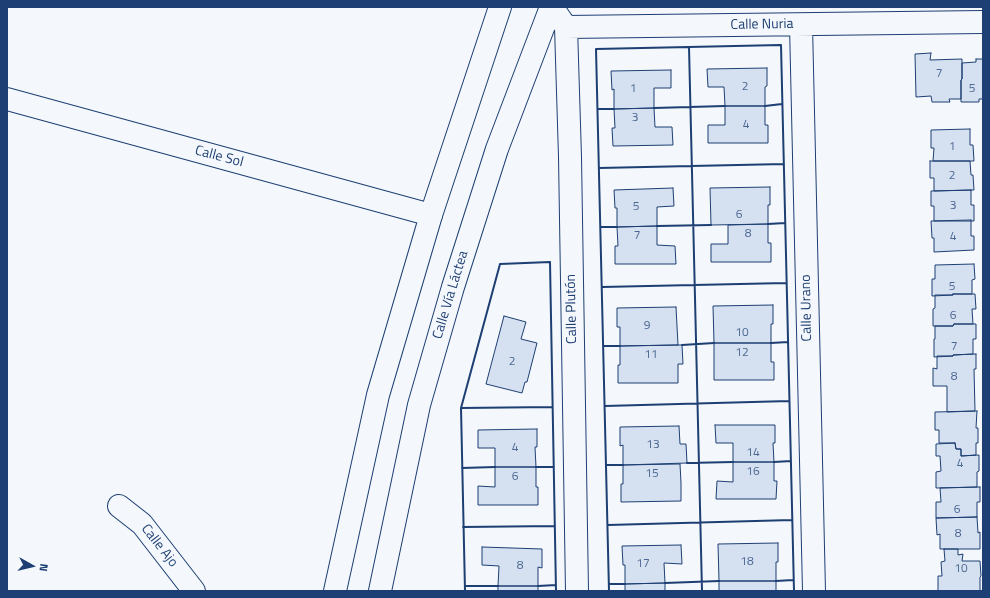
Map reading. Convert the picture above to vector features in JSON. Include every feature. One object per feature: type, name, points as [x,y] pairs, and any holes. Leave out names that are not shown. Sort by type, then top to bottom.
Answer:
[{"type":"street","points":[[336,591],[378,395],[431,215],[500,7]]},
{"type":"street","points":[[552,7],[566,27]]},
{"type":"street","name":"Calle Vía Láctea","points":[[380,591],[420,405],[453,287],[497,148],[552,7]]},
{"type":"street","name":"Calle Nuria","points":[[566,27],[983,22]]},
{"type":"street","name":"Calle Urano","points":[[801,25],[814,591]]},
{"type":"street","name":"Calle Plutón","points":[[566,27],[570,157],[577,591]]},
{"type":"street","name":"Calle Sol","points":[[7,99],[431,215]]},
{"type":"street","name":"Calle Ajo","points":[[119,506],[142,524],[194,591]]},
{"type":"building","points":[[931,53],[930,60],[962,59],[961,99],[949,99],[950,102],[932,102],[931,96],[916,97],[915,54]]},
{"type":"building","points":[[976,59],[983,59],[983,99],[979,99],[979,102],[961,102],[962,63],[976,62]]},
{"type":"building","points":[[767,68],[765,106],[725,106],[724,87],[708,87],[707,69]]},
{"type":"building","points":[[671,70],[671,88],[654,88],[654,108],[614,109],[614,89],[612,90],[611,71]]},
{"type":"building","points":[[725,106],[765,106],[765,125],[768,125],[768,143],[708,143],[708,125],[725,125]]},
{"type":"building","points":[[654,108],[655,127],[672,127],[673,145],[613,146],[612,128],[615,128],[614,109]]},
{"type":"building","points":[[970,129],[970,145],[973,145],[974,161],[933,161],[934,148],[931,148],[931,130]]},
{"type":"building","points":[[930,161],[970,161],[974,190],[934,191],[934,178],[930,178]]},
{"type":"building","points":[[770,187],[768,224],[711,225],[710,188]]},
{"type":"building","points":[[673,188],[674,206],[657,207],[657,226],[617,227],[617,208],[615,208],[614,190]]},
{"type":"building","points":[[971,190],[971,205],[974,205],[974,221],[934,221],[934,206],[931,206],[931,191]]},
{"type":"building","points":[[971,220],[971,236],[974,236],[974,250],[934,252],[934,238],[932,238],[931,221]]},
{"type":"building","points":[[768,224],[768,243],[771,243],[771,262],[711,262],[711,244],[728,244],[728,225]]},
{"type":"building","points":[[657,226],[657,245],[675,246],[676,264],[615,264],[615,246],[618,246],[617,227]]},
{"type":"building","points":[[974,264],[975,279],[972,280],[972,294],[932,296],[932,279],[935,279],[935,265]]},
{"type":"building","points":[[975,294],[976,309],[972,309],[973,324],[933,326],[935,295]]},
{"type":"building","points":[[773,305],[771,343],[714,343],[713,306]]},
{"type":"building","points":[[676,307],[678,345],[620,346],[620,327],[617,327],[617,308]]},
{"type":"building","points":[[504,316],[526,322],[521,339],[537,343],[527,382],[525,382],[522,393],[486,384]]},
{"type":"building","points":[[954,324],[976,324],[976,339],[973,339],[973,354],[934,357],[935,326],[953,326]]},
{"type":"building","points":[[714,343],[771,343],[771,362],[774,362],[774,380],[714,380]]},
{"type":"building","points":[[682,345],[683,364],[678,364],[678,383],[618,383],[620,346]]},
{"type":"building","points":[[976,354],[976,369],[974,369],[975,411],[947,412],[947,386],[933,386],[933,368],[937,369],[937,356]]},
{"type":"building","points":[[977,411],[976,428],[978,428],[978,443],[976,443],[976,455],[961,456],[961,449],[956,449],[955,443],[939,443],[939,430],[935,430],[935,412]]},
{"type":"building","points":[[715,425],[775,425],[775,443],[773,443],[774,462],[733,462],[733,443],[716,443]]},
{"type":"building","points":[[679,426],[680,444],[686,444],[687,463],[623,465],[623,445],[620,446],[620,427]]},
{"type":"building","points":[[537,429],[537,447],[535,447],[536,467],[495,467],[495,448],[478,448],[478,430]]},
{"type":"building","points":[[955,443],[956,449],[961,449],[961,456],[979,455],[977,487],[936,488],[936,472],[941,471],[940,456],[936,456],[936,444]]},
{"type":"building","points":[[733,462],[774,462],[774,481],[777,481],[776,499],[716,499],[717,481],[733,482]]},
{"type":"building","points":[[680,464],[681,501],[621,502],[623,465]]},
{"type":"building","points":[[495,467],[536,467],[538,505],[478,505],[478,486],[495,487]]},
{"type":"building","points":[[980,487],[980,502],[977,502],[977,517],[936,518],[936,502],[941,502],[940,488]]},
{"type":"building","points":[[977,517],[978,533],[980,532],[980,549],[940,549],[940,534],[937,535],[936,518]]},
{"type":"building","points":[[778,543],[776,581],[719,581],[718,544]]},
{"type":"building","points":[[681,545],[682,564],[664,563],[665,583],[625,584],[625,565],[623,565],[622,546]]},
{"type":"building","points":[[482,547],[542,549],[542,568],[538,567],[538,586],[498,586],[499,566],[482,565]]},
{"type":"building","points":[[944,549],[958,549],[958,555],[963,554],[962,561],[980,561],[980,591],[938,591],[938,576],[942,576],[941,562],[945,561]]},
{"type":"building","points":[[719,581],[776,581],[776,591],[719,591]]},
{"type":"building","points":[[665,583],[665,591],[625,591],[625,584]]},
{"type":"building","points":[[498,586],[538,586],[538,591],[498,591]]},
{"type":"wall","points":[[609,591],[596,49],[781,45],[794,591]]},
{"type":"wall","points":[[689,47],[702,591]]},
{"type":"wall","points":[[765,106],[782,104]]},
{"type":"wall","points":[[654,108],[725,106]]},
{"type":"wall","points":[[598,109],[614,109]]},
{"type":"wall","points":[[599,168],[784,164]]},
{"type":"wall","points":[[768,224],[785,223]]},
{"type":"wall","points":[[657,226],[711,225]]},
{"type":"wall","points":[[601,227],[617,227]]},
{"type":"wall","points":[[465,591],[461,408],[500,264],[550,262],[556,591]]},
{"type":"wall","points":[[602,287],[786,283]]},
{"type":"wall","points":[[771,343],[788,342]]},
{"type":"wall","points":[[682,345],[714,343]]},
{"type":"wall","points":[[603,346],[620,346]]},
{"type":"wall","points":[[605,406],[789,401]]},
{"type":"wall","points":[[461,408],[552,407]]},
{"type":"wall","points":[[774,462],[791,461]]},
{"type":"wall","points":[[687,463],[733,462]]},
{"type":"wall","points":[[606,465],[623,465]]},
{"type":"wall","points":[[462,468],[495,467]]},
{"type":"wall","points":[[536,467],[554,467]]},
{"type":"wall","points":[[608,525],[792,520]]},
{"type":"wall","points":[[463,527],[555,526]]},
{"type":"wall","points":[[776,581],[793,580]]},
{"type":"wall","points":[[665,583],[719,581]]},
{"type":"wall","points":[[609,584],[625,584]]},
{"type":"wall","points":[[538,586],[556,585]]},
{"type":"wall","points":[[465,586],[498,586]]}]
